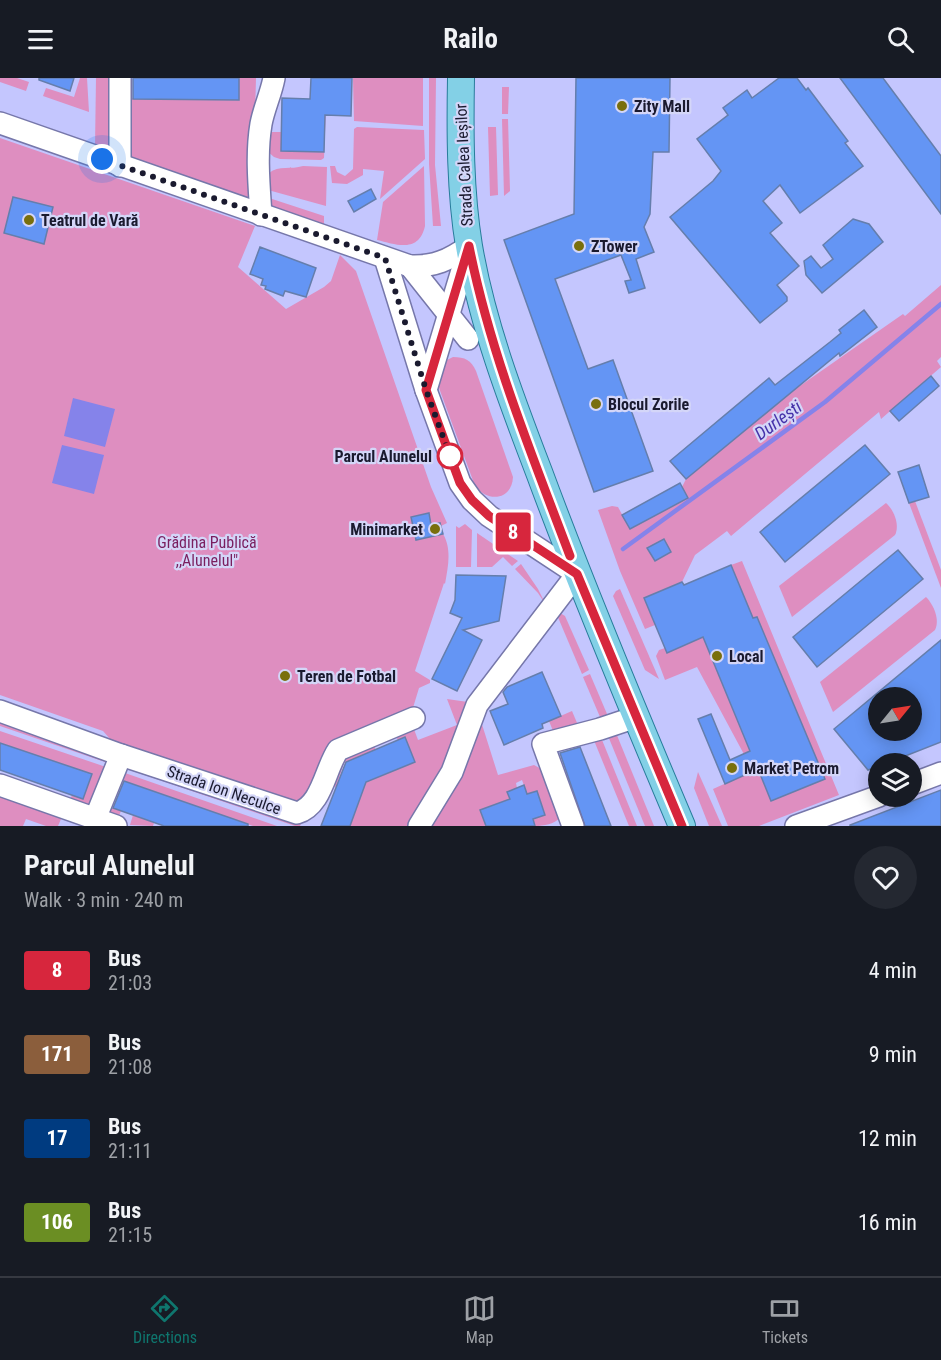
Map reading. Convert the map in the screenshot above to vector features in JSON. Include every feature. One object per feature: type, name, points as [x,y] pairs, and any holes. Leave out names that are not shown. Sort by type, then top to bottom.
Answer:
[{"type":"main road","name":"Strada Calea Ieșilor","points":[[461,78],[463,196],[469,246],[483,307],[577,574],[682,826]]},
{"type":"street","points":[[120,78],[120,166]]},
{"type":"street","points":[[261,215],[258,180],[259,144],[261,124],[274,78]]},
{"type":"street","points":[[0,123],[410,266],[423,267],[441,263],[469,246]]},
{"type":"street","points":[[426,390],[469,246]]},
{"type":"street","points":[[385,258],[426,390],[460,483],[472,500],[489,516],[577,574],[477,705],[452,772],[419,826]]},
{"type":"street","points":[[410,266],[468,339]]},
{"type":"street","points":[[437,350],[448,339],[454,337],[468,339],[497,352]]},
{"type":"street","name":"Strada Ion Neculce","points":[[0,711],[121,755],[291,812],[304,811],[316,796],[338,750],[414,718]]},
{"type":"street","points":[[573,826],[543,744],[636,717]]},
{"type":"street","points":[[95,819],[121,755]]},
{"type":"street","points":[[922,780],[941,773]]},
{"type":"street","points":[[0,786],[116,826]]},
{"type":"street","points":[[796,826],[868,800]]},
{"type":"green space","points":[[0,78],[17,78],[29,82],[26,91],[0,82]]},
{"type":"green space","points":[[80,78],[87,78],[89,112],[43,96],[46,88],[74,97]]},
{"type":"green space","points":[[96,78],[113,78],[111,147],[107,150],[95,147]]},
{"type":"green space","points":[[239,78],[256,78],[253,192],[249,198],[245,200],[130,162],[127,98],[239,100]]},
{"type":"green space","points":[[353,78],[423,78],[423,126],[354,121]]},
{"type":"green space","points":[[429,78],[436,78],[435,165],[441,226],[433,226],[429,164]]},
{"type":"green space","points":[[502,87],[509,87],[508,114],[502,114]]},
{"type":"green space","points":[[325,108],[324,158],[321,160],[280,159],[267,151],[267,132],[281,132],[281,151],[324,151]]},
{"type":"green space","points":[[502,119],[508,119],[510,191],[504,196]]},
{"type":"green space","points":[[357,127],[424,130],[425,159],[380,199],[384,171],[363,169],[363,175],[347,184],[332,183],[330,166],[335,166],[337,172],[345,176],[353,169],[354,129]]},
{"type":"green space","points":[[488,127],[496,127],[498,195],[490,196]]},
{"type":"green space","name":"Grădina Publică ,,Alunelul\"","points":[[0,138],[255,226],[238,267],[286,309],[331,281],[340,255],[356,271],[431,487],[447,523],[441,526],[440,523],[431,525],[428,513],[411,517],[416,540],[443,534],[448,546],[448,565],[445,584],[415,671],[430,680],[430,683],[419,688],[412,711],[357,732],[301,803],[292,802],[111,740],[103,731],[0,695]]},
{"type":"green space","points":[[303,166],[327,167],[326,206],[268,190],[269,173],[277,169]]},
{"type":"green space","points":[[424,166],[425,226],[422,235],[412,244],[406,245],[377,240],[383,202]]},
{"type":"green space","points":[[266,197],[324,216],[324,228],[270,209]]},
{"type":"green space","points":[[941,285],[941,357],[937,361],[941,367],[881,419],[879,412],[731,536],[727,531],[695,555],[682,582],[644,598],[655,625],[645,629],[620,571],[598,510],[612,506],[618,507],[630,529],[687,498],[682,487],[686,479],[784,397],[903,314],[905,316]]},
{"type":"green space","points":[[453,357],[467,360],[476,371],[513,477],[512,485],[504,494],[492,497],[475,486],[437,380],[443,362]]},
{"type":"green space","points":[[915,501],[941,570],[941,588],[909,503]]},
{"type":"green space","points":[[886,503],[895,518],[897,527],[895,535],[792,617],[779,586]]},
{"type":"green space","points":[[465,524],[472,530],[471,567],[456,567],[456,526],[459,528]]},
{"type":"green space","points":[[477,533],[518,561],[512,566],[503,557],[492,567],[477,567]]},
{"type":"green space","points":[[742,561],[839,795],[759,826],[728,826],[713,789],[753,771],[697,667],[665,680],[656,656],[659,650],[665,648],[667,652],[703,637],[824,779],[757,617],[753,618],[731,565]]},
{"type":"green space","points":[[521,564],[538,589],[546,605],[515,569]]},
{"type":"green space","points":[[620,589],[659,679],[645,670],[613,596]]},
{"type":"green space","points":[[926,597],[935,613],[937,622],[935,630],[833,712],[820,682]]},
{"type":"green space","points":[[560,613],[565,616],[589,670],[582,674],[557,615]]},
{"type":"green space","points":[[590,674],[610,721],[603,724],[583,677]]},
{"type":"green space","points":[[447,699],[468,702],[441,780],[412,826],[350,826],[366,782],[415,761],[405,738],[398,741],[396,735],[412,724],[418,740],[457,725]]},
{"type":"green space","points":[[572,711],[580,730],[553,731],[549,721]]},
{"type":"green space","points":[[479,715],[498,775],[534,765],[545,771],[560,818],[558,820],[535,826],[533,819],[545,814],[537,791],[527,794],[522,780],[516,783],[517,788],[507,792],[510,799],[480,810],[486,826],[426,826]]},
{"type":"green space","points":[[0,718],[104,753],[108,763],[0,726]]},
{"type":"green space","points":[[614,728],[654,826],[645,826],[606,731]]},
{"type":"green space","points":[[0,731],[106,767],[92,804],[88,807],[68,806],[72,795],[83,798],[91,774],[0,743]]},
{"type":"green space","points":[[600,735],[637,826],[629,826],[593,738]]},
{"type":"green space","points":[[373,744],[376,750],[344,763],[336,787],[331,784],[337,762]]},
{"type":"green space","points":[[126,763],[302,821],[300,826],[295,826],[124,768]]},
{"type":"green space","points":[[698,772],[722,826],[709,826],[694,788]]},
{"type":"green space","points":[[125,773],[277,826],[253,826],[122,780],[112,808],[121,811],[118,818],[114,820],[107,811]]},
{"type":"green space","points":[[0,790],[64,812],[58,826],[46,826],[26,819],[23,826],[0,826]]},
{"type":"green space","points":[[133,815],[154,823],[153,826],[130,825]]},
{"type":"shaded area","points":[[73,398],[115,409],[105,447],[64,436]]},
{"type":"shaded area","points":[[62,445],[104,455],[94,494],[52,483]]},
{"type":"building","points":[[39,78],[74,78],[70,91],[39,80]]},
{"type":"building","points":[[133,78],[239,78],[239,100],[133,99]]},
{"type":"building","points":[[311,78],[352,78],[351,116],[325,115],[324,152],[281,151],[282,98],[310,99]]},
{"type":"building","points":[[576,78],[670,78],[669,152],[653,152],[650,214],[644,227],[654,252],[636,259],[645,288],[629,293],[625,281],[631,280],[621,255],[555,279],[588,369],[613,360],[653,471],[594,492],[504,240],[574,214]]},
{"type":"building","points":[[779,78],[797,78],[806,90],[808,88],[848,141],[845,143],[863,166],[800,213],[780,185],[763,201],[782,223],[770,233],[799,266],[777,285],[787,297],[787,301],[760,323],[670,217],[713,181],[721,171],[697,139],[728,115],[723,108],[747,90],[752,98]]},
{"type":"building","points":[[840,78],[883,78],[941,156],[941,214]]},
{"type":"building","points":[[371,189],[376,199],[354,212],[348,201]]},
{"type":"building","name":"Teatrul de Vară","points":[[13,197],[53,207],[44,244],[4,233]]},
{"type":"building","points":[[853,219],[869,224],[883,242],[822,293],[806,275],[804,261],[811,256],[821,268],[833,259],[823,245]]},
{"type":"building","points":[[260,247],[316,268],[306,297],[285,291],[283,296],[265,289],[266,286],[261,285],[263,279],[250,274]]},
{"type":"building","points":[[864,310],[877,327],[840,356],[839,353],[686,479],[670,461],[769,378],[775,385],[841,333],[839,330]]},
{"type":"building","points":[[931,376],[939,386],[899,421],[890,411]]},
{"type":"building","points":[[865,445],[890,474],[785,562],[760,532]]},
{"type":"building","points":[[919,465],[929,497],[909,503],[898,472]]},
{"type":"building","points":[[680,483],[688,498],[630,529],[622,515]]},
{"type":"building","points":[[429,513],[431,525],[440,523],[443,534],[416,540],[411,517]]},
{"type":"building","points":[[664,539],[671,552],[655,561],[647,548]]},
{"type":"building","points":[[898,550],[923,579],[817,667],[793,637]]},
{"type":"building","points":[[731,565],[753,618],[757,617],[825,779],[771,801],[758,769],[725,784],[698,719],[711,714],[730,760],[750,751],[703,637],[667,653],[644,598],[682,582],[684,585]]},
{"type":"building","points":[[456,575],[506,576],[499,621],[463,630],[482,640],[457,691],[432,679],[462,618],[450,613],[455,600]]},
{"type":"building","points":[[941,640],[941,742],[913,753],[868,753],[868,770],[834,729],[868,701],[868,741],[922,741],[922,687],[884,687]]},
{"type":"building","points":[[542,672],[561,716],[542,724],[543,728],[504,745],[490,711],[508,704],[503,692],[507,687]]},
{"type":"building","points":[[405,737],[415,762],[366,782],[350,826],[321,826],[346,762]]},
{"type":"building","points":[[0,743],[92,774],[83,799],[0,770]]},
{"type":"building","points":[[580,747],[611,826],[585,826],[560,753]]},
{"type":"building","points":[[124,781],[248,824],[248,826],[164,826],[113,808]]},
{"type":"building","points":[[524,785],[527,794],[537,791],[545,815],[533,819],[535,826],[486,826],[480,810],[510,799],[507,792]]},
{"type":"building","points":[[941,790],[941,826],[850,826],[897,807],[922,807],[922,797]]},
{"type":"waterway","name":"Durlești","points":[[623,549],[825,402],[941,304]]},
{"type":"bus line","name":"8","points":[[570,556],[489,329],[469,246],[426,390],[442,434],[460,483],[472,500],[489,516],[577,574],[682,826]]},
{"type":"place","name":"Zity Mall","points":[[622,106]]},
{"type":"place","name":"Teatrul de Vară","points":[[29,220]]},
{"type":"place","name":"ZTower","points":[[579,246]]},
{"type":"place","name":"Blocul Zorile","points":[[596,404]]},
{"type":"place","name":"Parcul Alunelul","points":[[450,456]]},
{"type":"place","name":"Minimarket","points":[[435,529]]},
{"type":"place","name":"Local","points":[[717,656]]},
{"type":"place","name":"Teren de Fotbal","points":[[285,676]]},
{"type":"place","name":"Market Petrom","points":[[732,768]]},
{"type":"route","points":[[102,159],[385,258],[426,390],[450,456]]}]
